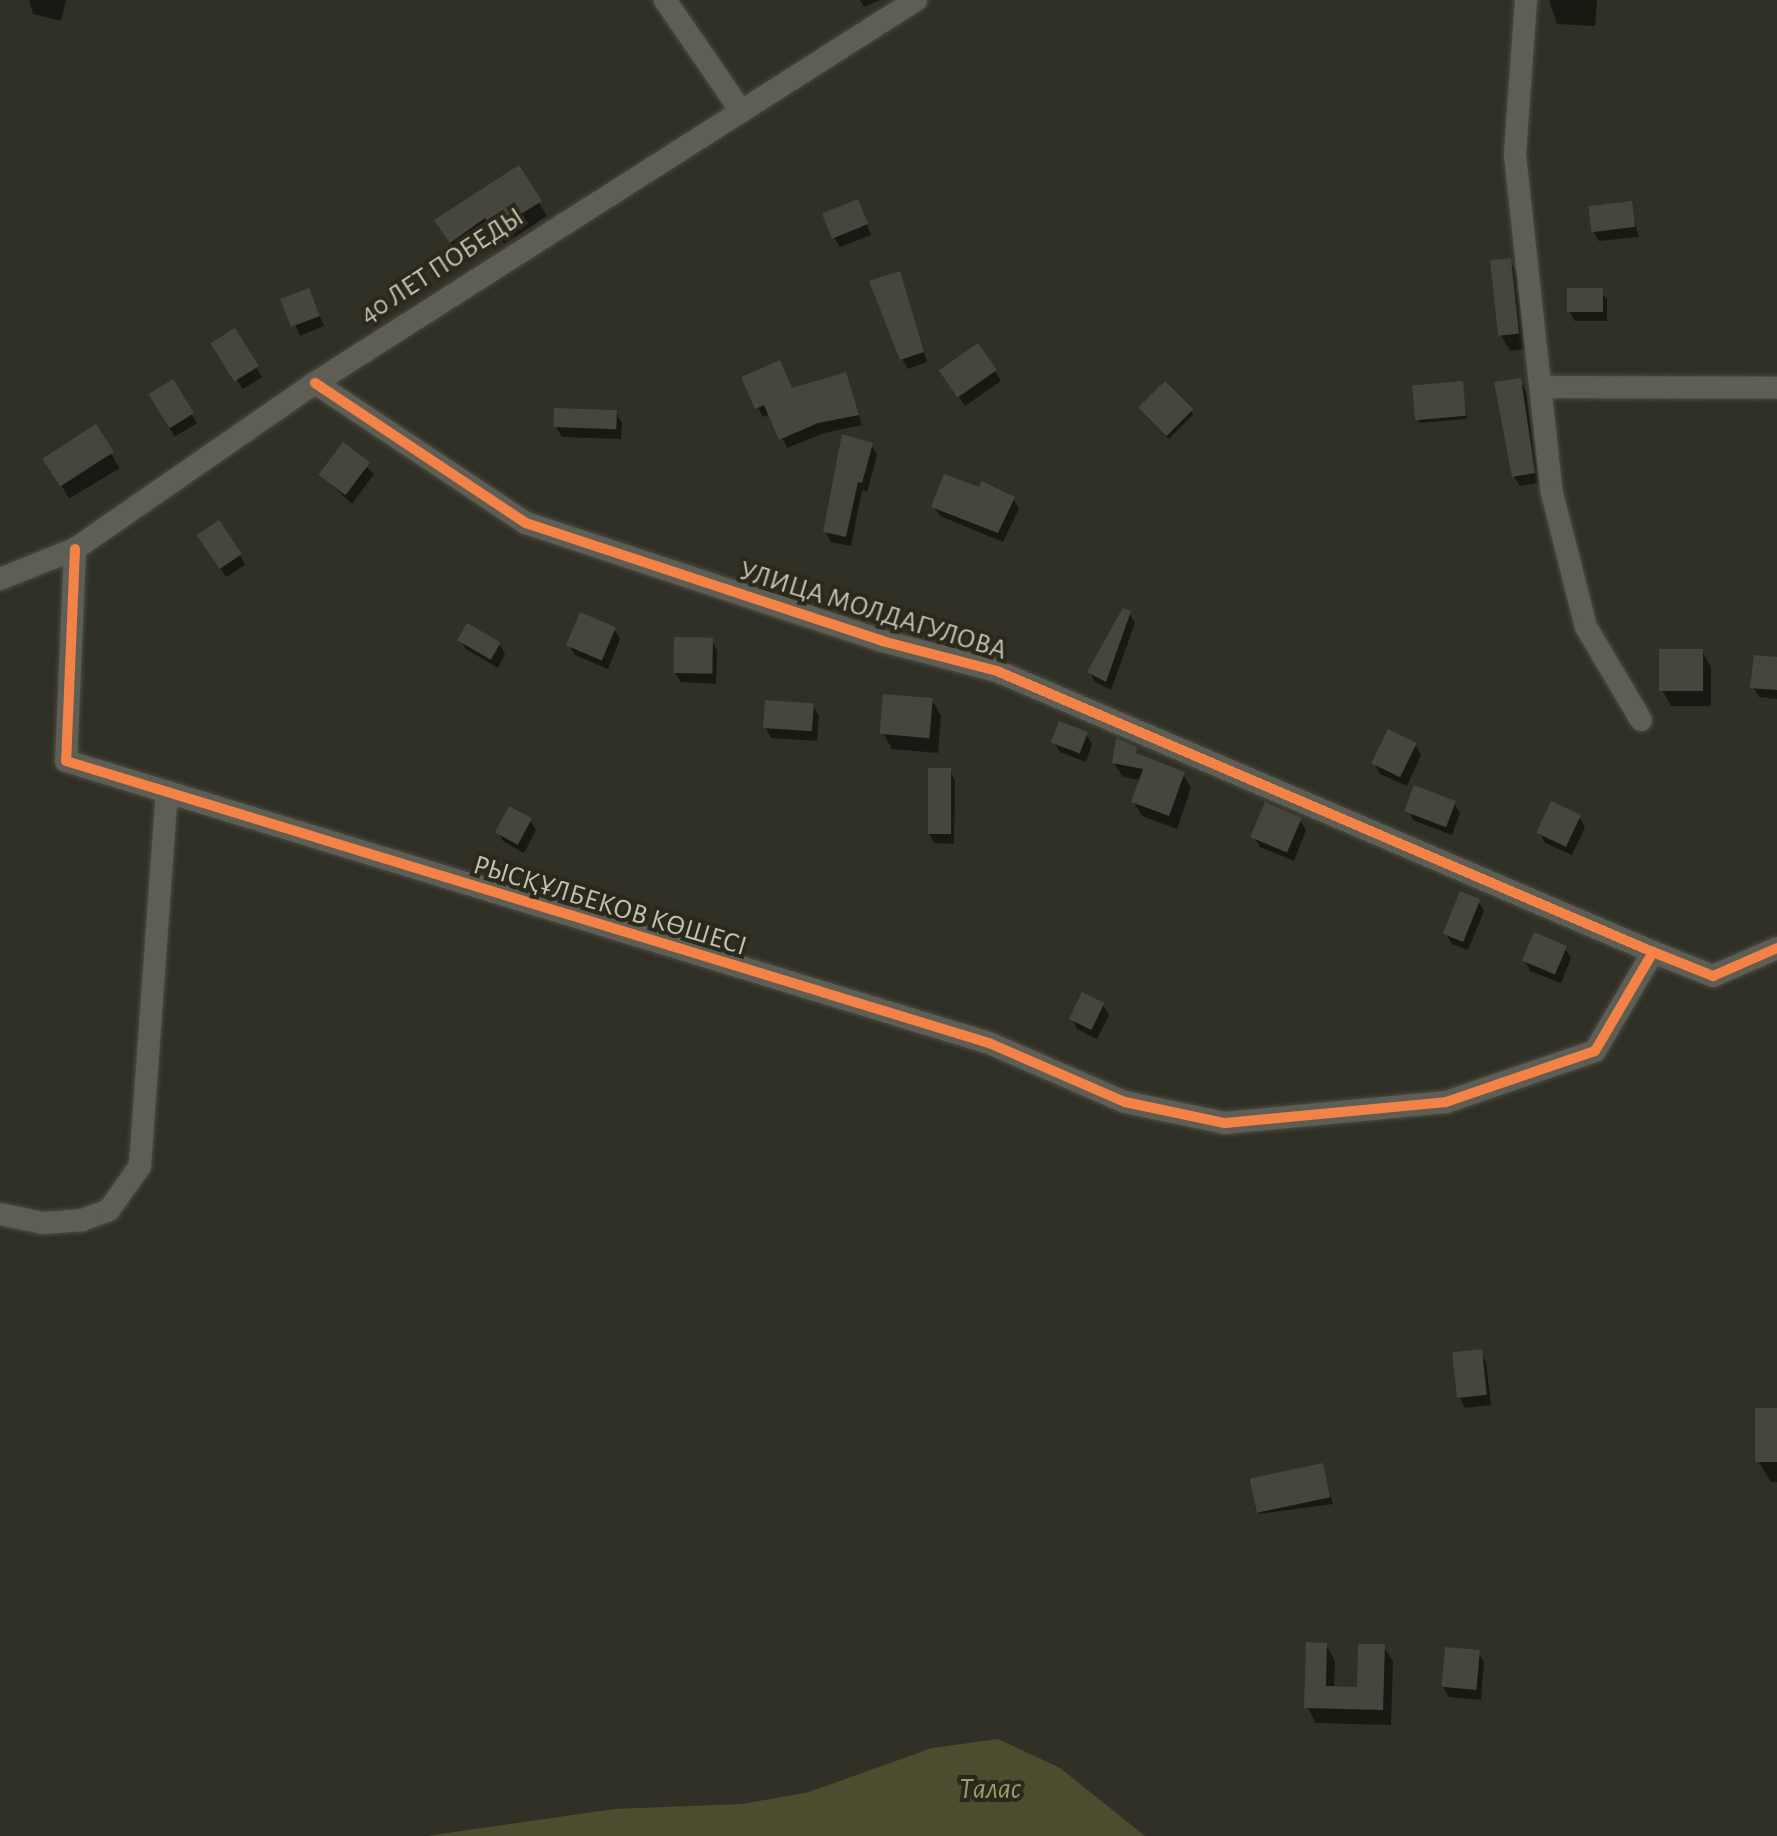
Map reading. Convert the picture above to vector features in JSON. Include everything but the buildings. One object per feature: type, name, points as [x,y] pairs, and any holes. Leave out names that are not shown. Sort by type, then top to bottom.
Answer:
[{"type":"street","points":[[665,0],[740,111]]},
{"type":"street","name":"40 ЛЕТ ПОБЕДЫ","points":[[0,579],[75,549],[316,383],[916,0]]},
{"type":"street","points":[[1526,0],[1515,155],[1552,493],[1586,627],[1641,720]]},
{"type":"street","name":"УЛИЦА МОЛДАГУЛОВА","points":[[316,383],[526,523],[882,642],[996,671],[1653,952]]},
{"type":"street","points":[[1542,387],[1777,388]]},
{"type":"street","name":"РЫСҚҰЛБЕКОВ КӨШЕСІ","points":[[75,549],[66,761],[988,1043],[1125,1102],[1225,1123],[1446,1102],[1595,1051],[1653,952]]},
{"type":"street","points":[[0,1214],[43,1223],[82,1220],[108,1210],[140,1166],[167,792]]},
{"type":"street","points":[[1653,952],[1713,976],[1777,948]]},
{"type":"water","name":"Талас","points":[[998,1739],[1060,1768],[1145,1836],[427,1836],[614,1809],[742,1804],[809,1792],[932,1748]]},
{"type":"cycle path","points":[[315,383],[526,523],[882,641],[997,671],[1653,952]]},
{"type":"cycle path","points":[[75,549],[66,761],[989,1043],[1125,1102],[1225,1123],[1446,1102],[1595,1051],[1653,952],[1713,976],[1777,948]]}]
